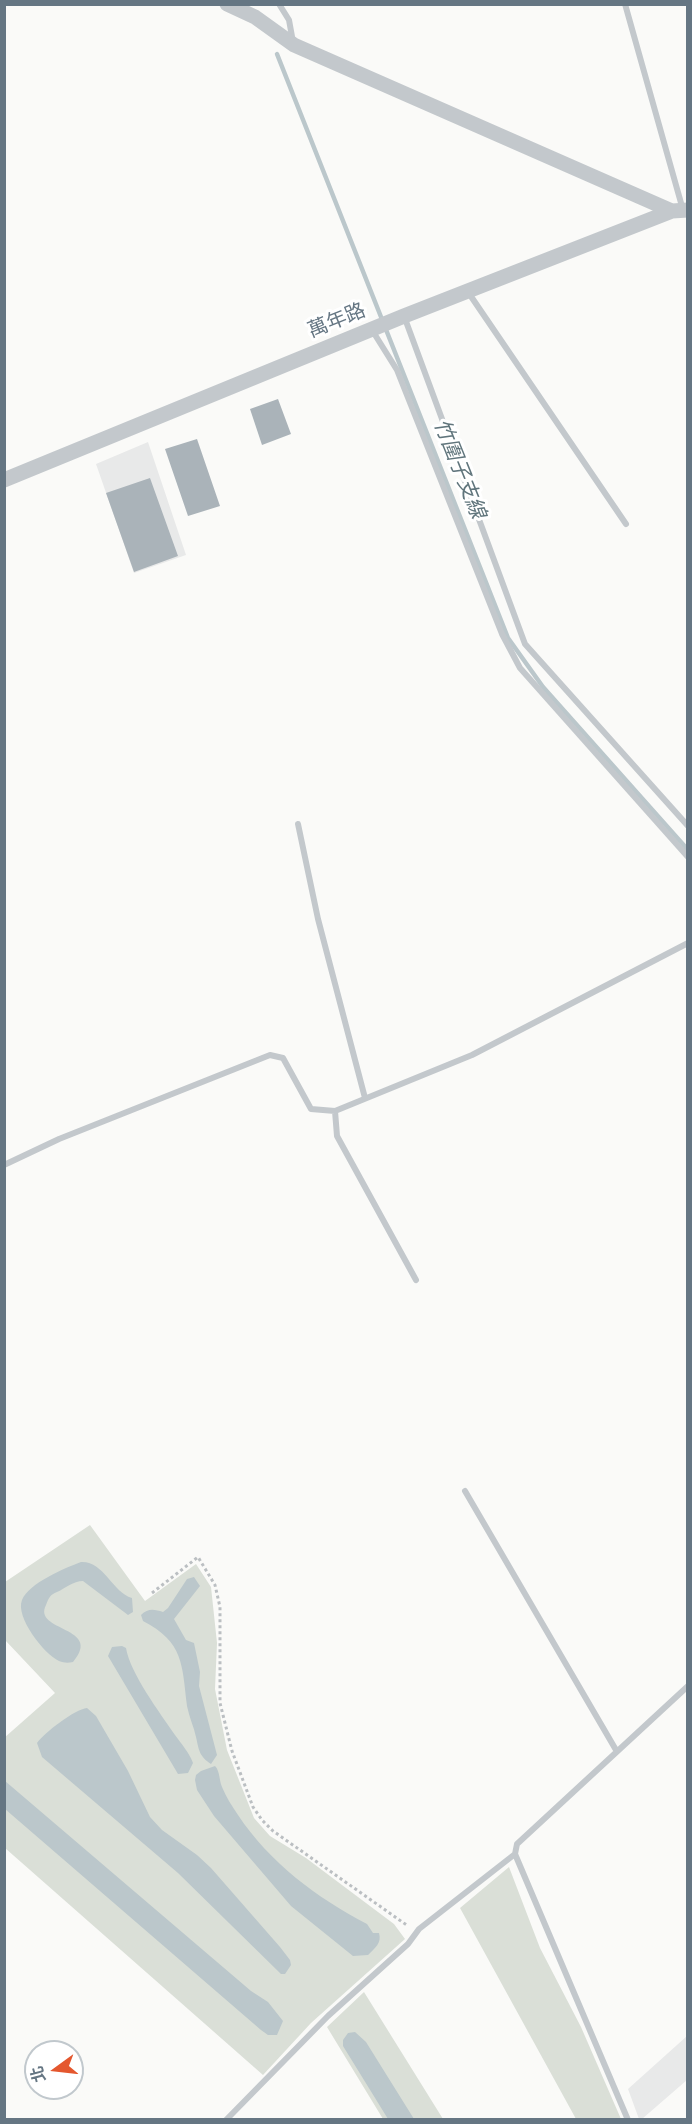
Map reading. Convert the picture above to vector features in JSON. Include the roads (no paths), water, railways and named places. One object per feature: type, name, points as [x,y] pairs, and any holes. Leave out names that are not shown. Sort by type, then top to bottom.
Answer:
[{"type":"street","points":[[227,4],[255,17],[294,45],[681,211]]},
{"type":"street","name":"萬年路","points":[[4,480],[371,329],[681,211]]},
{"type":"lane","points":[[279,4],[289,20],[294,45]]},
{"type":"lane","points":[[625,4],[681,211]]},
{"type":"lane","points":[[468,291],[626,524]]},
{"type":"lane","points":[[404,316],[525,644],[687,826]]},
{"type":"lane","points":[[371,329],[397,370],[502,634],[520,668],[687,857]]},
{"type":"lane","points":[[298,824],[318,919],[365,1098]]},
{"type":"lane","points":[[4,1165],[59,1139],[270,1055],[283,1058],[311,1108],[335,1111],[472,1055],[687,943]]},
{"type":"lane","points":[[335,1111],[337,1136],[416,1280]]},
{"type":"lane","points":[[465,1491],[616,1750]]},
{"type":"lane","points":[[628,2120],[515,1854],[517,1844],[687,1686]]},
{"type":"lane","points":[[226,2120],[328,2016],[408,1944],[417,1932],[515,1854]]},
{"type":"waterway","name":"竹圍子支線","points":[[277,54],[508,638],[543,687],[688,850]]}]
